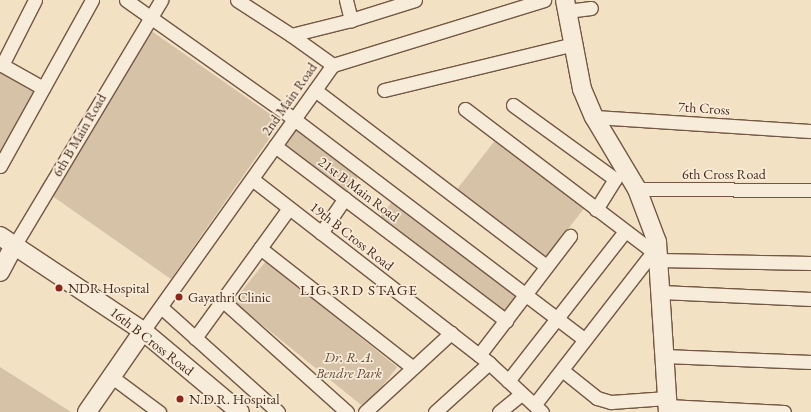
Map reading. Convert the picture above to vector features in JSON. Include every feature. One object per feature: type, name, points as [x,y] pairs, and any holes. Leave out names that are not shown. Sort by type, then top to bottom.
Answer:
[{"type":"street","points":[[35,0],[2,65],[43,88]]},
{"type":"street","points":[[1,163],[92,0]]},
{"type":"street","points":[[126,0],[294,119],[586,340]]},
{"type":"street","name":"6th B Main Road","points":[[0,272],[7,241],[161,0]]},
{"type":"street","points":[[237,0],[291,34],[333,65]]},
{"type":"street","points":[[346,0],[351,20]]},
{"type":"street","points":[[291,34],[351,20],[399,2],[415,0]]},
{"type":"street","name":"2nd Main Road","points":[[143,331],[333,65],[506,5],[544,0]]},
{"type":"street","points":[[591,8],[566,5],[582,89],[594,118],[637,189],[655,234],[661,292],[667,405]]},
{"type":"street","points":[[384,90],[574,44]]},
{"type":"street","points":[[315,90],[546,266]]},
{"type":"street","points":[[513,105],[615,179],[596,209]]},
{"type":"street","points":[[465,109],[657,256],[811,263]]},
{"type":"street","name":"7th Cross","points":[[594,118],[811,131]]},
{"type":"street","name":"21st B Main Road","points":[[275,146],[424,257],[506,321]]},
{"type":"street","name":"19th B Cross Road","points":[[252,179],[489,363],[538,408]]},
{"type":"street","name":"6th Cross Road","points":[[637,189],[811,190]]},
{"type":"street","points":[[321,232],[345,198]]},
{"type":"street","points":[[195,338],[289,208]]},
{"type":"street","points":[[508,381],[625,231]]},
{"type":"street","points":[[479,355],[570,236]]},
{"type":"street","name":"16th B Cross Road","points":[[7,241],[143,331],[240,412]]},
{"type":"street","points":[[260,248],[413,368]]},
{"type":"street","points":[[538,408],[562,370],[657,256]]},
{"type":"street","points":[[661,292],[811,299]]},
{"type":"street","points":[[222,300],[347,412]]},
{"type":"street","points":[[161,307],[187,328],[195,338],[278,412]]},
{"type":"street","points":[[87,412],[143,331]]},
{"type":"street","points":[[365,412],[451,333]]},
{"type":"street","points":[[664,356],[811,362]]},
{"type":"street","points":[[435,412],[489,363]]},
{"type":"street","points":[[562,370],[597,398],[611,402],[784,412]]},
{"type":"street","points":[[112,377],[159,412]]},
{"type":"street","points":[[500,412],[521,394]]},
{"type":"green space","points":[[150,30],[281,122],[171,279],[40,187]]},
{"type":"green space","points":[[0,69],[35,91],[0,155]]},
{"type":"green space","points":[[296,128],[360,174],[346,194],[282,147]]},
{"type":"green space","points":[[497,138],[585,207],[545,258],[457,189]]},
{"type":"green space","points":[[394,199],[519,293],[504,313],[379,219]]},
{"type":"green space","name":"Dr. R. A. Bendre Park","points":[[266,261],[397,367],[365,408],[233,301]]},
{"type":"green space","points":[[0,367],[71,412],[0,412]]},
{"type":"place","name":"NDR Hospital","points":[[59,288]]},
{"type":"place","name":"Gayathri Clinic","points":[[179,297]]},
{"type":"place","name":"N.D.R. Hospital","points":[[180,399]]},
{"type":"district","name":"LIG 3RD STAGE","points":[[359,290]]}]
